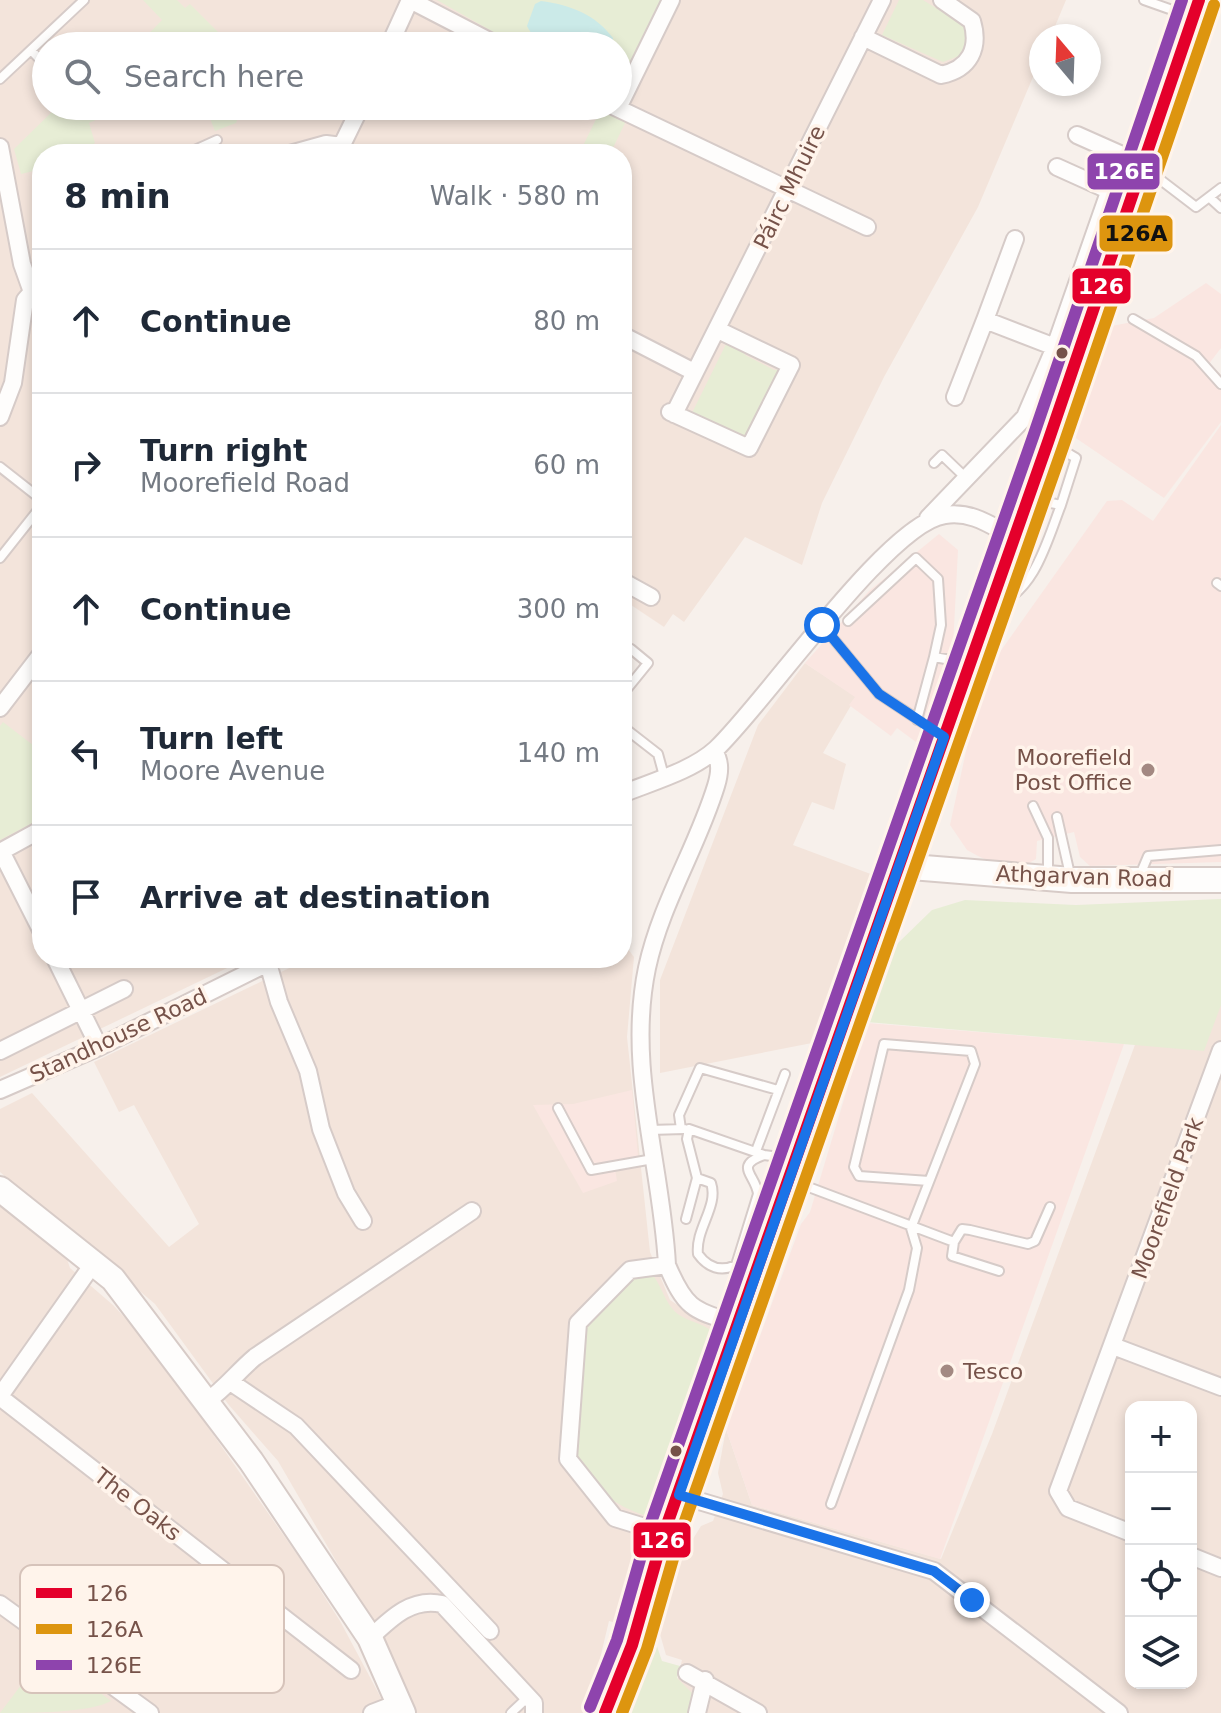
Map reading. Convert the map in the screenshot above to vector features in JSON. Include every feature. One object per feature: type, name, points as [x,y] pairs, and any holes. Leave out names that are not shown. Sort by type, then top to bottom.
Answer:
[{"type":"street","points":[[395,32],[410,0],[472,32]]},
{"type":"street","points":[[632,76],[671,0]]},
{"type":"street","points":[[863,37],[941,75],[954,72],[966,64],[977,37],[972,21],[942,0]]},
{"type":"street","name":"Páirc Mhuire","points":[[718,330],[791,365],[749,448],[672,413],[718,330],[788,189],[863,37],[876,2]]},
{"type":"street","points":[[605,1713],[632,1645],[664,1533],[1048,442],[1196,9]]},
{"type":"street","points":[[632,115],[867,227]]},
{"type":"street","points":[[343,144],[354,120]]},
{"type":"street","points":[[632,790],[714,751],[822,625],[898,543],[924,522],[1025,417],[1055,347],[1122,155],[1077,135]]},
{"type":"street","points":[[0,147],[22,264],[32,281]]},
{"type":"street","points":[[1057,167],[1108,190]]},
{"type":"street","points":[[955,397],[1015,239]]},
{"type":"street","points":[[0,417],[13,383],[25,300],[32,294]]},
{"type":"street","points":[[985,320],[1055,347]]},
{"type":"street","points":[[632,340],[694,372]]},
{"type":"street","points":[[924,522],[942,515],[967,513],[1013,537]]},
{"type":"street","points":[[632,587],[651,597]]},
{"type":"street","points":[[0,708],[32,666]]},
{"type":"street","points":[[714,751],[720,761],[717,784],[665,907],[647,968],[640,1051],[667,1265],[681,1297],[698,1312],[738,1324]]},
{"type":"street","points":[[32,835],[1,852],[32,912]]},
{"type":"street","name":"Athgarvan Road","points":[[899,866],[1072,880],[1221,880]]},
{"type":"street","points":[[60,968],[99,1047]]},
{"type":"street","name":"Standhouse Road","points":[[0,1090],[99,1047],[257,968]]},
{"type":"street","points":[[274,968],[279,1002],[308,1071],[321,1129],[346,1193],[363,1221]]},
{"type":"street","points":[[0,1051],[124,989]]},
{"type":"street","name":"Moorefield Park","points":[[1125,1531],[1068,1508],[1058,1491],[1221,1050]]},
{"type":"street","points":[[0,1189],[113,1279],[251,1461],[370,1638],[401,1708],[372,1713]]},
{"type":"street","points":[[206,1402],[232,1383],[238,1371],[255,1357],[472,1211]]},
{"type":"street","name":"The Oaks","points":[[93,1264],[0,1396],[216,1565]]},
{"type":"street","points":[[664,1533],[615,1518],[568,1459],[578,1323],[630,1270],[667,1265]]},
{"type":"street","points":[[1113,1346],[1221,1387]]},
{"type":"street","points":[[232,1383],[296,1426],[490,1631]]},
{"type":"street","points":[[679,1495],[934,1571],[1119,1713]]},
{"type":"street","points":[[1197,1558],[1221,1568]]},
{"type":"street","points":[[370,1638],[410,1606],[426,1600],[442,1604],[534,1703],[534,1713]]},
{"type":"street","points":[[0,1604],[20,1619]]},
{"type":"street","name":"The Oaks","points":[[284,1618],[351,1670]]},
{"type":"street","points":[[687,1673],[705,1680],[758,1713]]},
{"type":"street","points":[[697,1713],[705,1680]]},
{"type":"street","points":[[122,1693],[150,1713]]},
{"type":"lane","points":[[50,32],[84,0]]},
{"type":"lane","points":[[1144,0],[1196,9]]},
{"type":"lane","points":[[0,79],[31,50]]},
{"type":"lane","points":[[208,144],[217,140]]},
{"type":"lane","points":[[1139,172],[1162,181],[1196,207],[1221,188]]},
{"type":"lane","points":[[1209,197],[1221,208]]},
{"type":"lane","points":[[1133,319],[1196,356],[1221,384]]},
{"type":"lane","points":[[988,608],[1012,599],[1036,566],[1061,505],[1076,458],[1048,442]]},
{"type":"lane","points":[[934,463],[942,455],[966,479]]},
{"type":"lane","points":[[0,467],[32,494]]},
{"type":"lane","points":[[1027,498],[1061,505]]},
{"type":"lane","points":[[0,558],[32,515]]},
{"type":"lane","points":[[848,621],[916,558],[938,579],[941,625],[917,720]]},
{"type":"lane","points":[[822,625],[879,694],[944,737]]},
{"type":"lane","points":[[632,650],[648,663],[632,683]]},
{"type":"lane","points":[[934,657],[969,663]]},
{"type":"lane","points":[[632,734],[658,754],[664,776]]},
{"type":"lane","points":[[1033,806],[1048,838],[1046,878]]},
{"type":"lane","points":[[1057,817],[1072,880]]},
{"type":"lane","points":[[1139,880],[1148,856],[1221,850]]},
{"type":"lane","points":[[831,1504],[909,1290],[917,1248],[911,1228],[975,1064],[971,1051],[884,1044],[854,1167],[859,1176],[929,1181]]},
{"type":"lane","points":[[686,1219],[697,1178],[679,1115],[700,1068],[778,1090]]},
{"type":"lane","points":[[697,1178],[711,1183],[715,1193],[697,1243],[698,1254],[716,1269],[725,1270],[736,1265],[758,1194],[747,1173],[748,1166],[760,1153],[785,1074]]},
{"type":"lane","points":[[558,1108],[591,1170],[653,1159]]},
{"type":"lane","points":[[649,1130],[685,1129],[760,1153],[911,1228],[954,1242]]},
{"type":"lane","points":[[999,1271],[952,1256],[954,1242],[962,1229],[1028,1244],[1035,1241],[1050,1207]]},
{"type":"lane","points":[[511,1713],[528,1696]]},
{"type":"shaded area","points":[[0,0],[1066,0],[1056,24],[1029,24],[1029,86],[978,207],[884,377],[822,503],[802,565],[745,537],[684,622],[673,614],[664,627],[632,606],[632,144],[32,144],[32,968],[227,968],[0,1077]]},
{"type":"shaded area","points":[[1206,283],[1221,294],[1221,348],[1208,365],[1221,375],[1221,422],[1164,498],[1064,430],[1092,351],[1095,329],[1154,318]]},
{"type":"shaded area","points":[[1221,425],[1221,862],[1090,866],[1080,857],[1074,832],[1037,841],[1036,859],[1029,863],[989,861],[967,850],[950,825],[968,742],[990,666],[1107,501],[1122,500],[1153,521]]},
{"type":"shaded area","points":[[939,534],[958,550],[953,647],[920,745],[897,728],[891,736],[849,705],[855,697],[805,663],[869,591]]},
{"type":"shaded area","points":[[805,663],[856,697],[823,753],[846,764],[834,810],[812,802],[793,845],[876,876],[812,1043],[660,1073],[660,980],[758,725]]},
{"type":"shaded area","points":[[632,954],[634,957],[627,1037],[650,1252],[670,1300],[725,1336],[649,1535],[620,1624],[609,1621],[587,1713],[415,1713],[365,1611],[278,1461],[228,1404],[155,1304],[0,1172],[0,1109],[32,1093],[169,1247],[199,1224],[134,1105],[119,1112],[94,1062],[289,968],[632,968]]},
{"type":"shaded area","points":[[1221,1003],[1221,1713],[687,1713],[676,1685],[682,1660],[666,1655],[658,1627],[683,1555],[701,1526],[713,1521],[723,1494],[718,1473],[726,1429],[752,1505],[941,1559],[992,1434],[1136,1042]]},
{"type":"shaded area","points":[[867,1023],[1124,1044],[940,1559],[752,1505],[726,1429],[801,1224],[810,1212]]},
{"type":"shaded area","points":[[632,1090],[639,1167],[615,1168],[617,1181],[583,1193],[533,1105],[573,1104]]},
{"type":"shaded area","points":[[0,1206],[67,1259],[70,1268],[113,1305],[152,1347],[303,1563],[340,1621],[389,1713],[0,1713]]},
{"type":"green space","points":[[143,0],[177,0],[185,8],[190,4],[218,32],[150,32],[162,20]]},
{"type":"green space","points":[[437,0],[665,0],[632,67],[632,32],[493,32]]},
{"type":"green space","points":[[899,0],[923,0],[964,25],[968,40],[959,56],[943,62],[882,35]]},
{"type":"green space","points":[[44,120],[96,120],[89,123],[93,144],[32,144],[32,171],[21,174],[14,149]]},
{"type":"green space","points":[[211,120],[237,120],[236,123],[215,131]]},
{"type":"green space","points":[[596,120],[626,121],[615,144],[584,144]]},
{"type":"green space","points":[[728,340],[742,347],[745,355],[774,370],[781,369],[749,438],[689,419]]},
{"type":"green space","points":[[3,722],[32,744],[32,823],[0,840],[0,726]]},
{"type":"green space","points":[[1221,899],[1221,1005],[1204,1051],[867,1022],[897,944],[932,910],[965,900],[1076,905]]},
{"type":"green space","points":[[651,1273],[676,1312],[716,1335],[716,1356],[683,1440],[675,1439],[671,1464],[675,1466],[659,1515],[653,1518],[619,1504],[600,1490],[584,1470],[576,1449],[584,1327],[636,1277]]},
{"type":"green space","points":[[650,1626],[662,1661],[680,1666],[677,1678],[693,1694],[689,1713],[620,1713]]},
{"type":"green space","points":[[20,1686],[20,1693],[100,1693],[111,1701],[75,1710],[0,1713]]},
{"type":"water","points":[[541,1],[572,8],[590,17],[608,32],[532,32],[527,26],[535,4]]},
{"type":"transit line","name":"126E","points":[[590,1707],[617,1640],[649,1528],[1033,437],[1182,0]]},
{"type":"transit line","name":"126","points":[[605,1713],[632,1645],[664,1533],[1048,442],[1199,0]]},
{"type":"transit line","name":"126A","points":[[622,1713],[647,1649],[679,1538],[1063,447],[1214,5]]},
{"type":"place","name":"Moorefield Post Office","points":[[1148,770]]},
{"type":"place","name":"Tesco","points":[[947,1371]]},
{"type":"route","points":[[822,625],[879,694],[944,737],[679,1495],[934,1571],[972,1600]]}]
